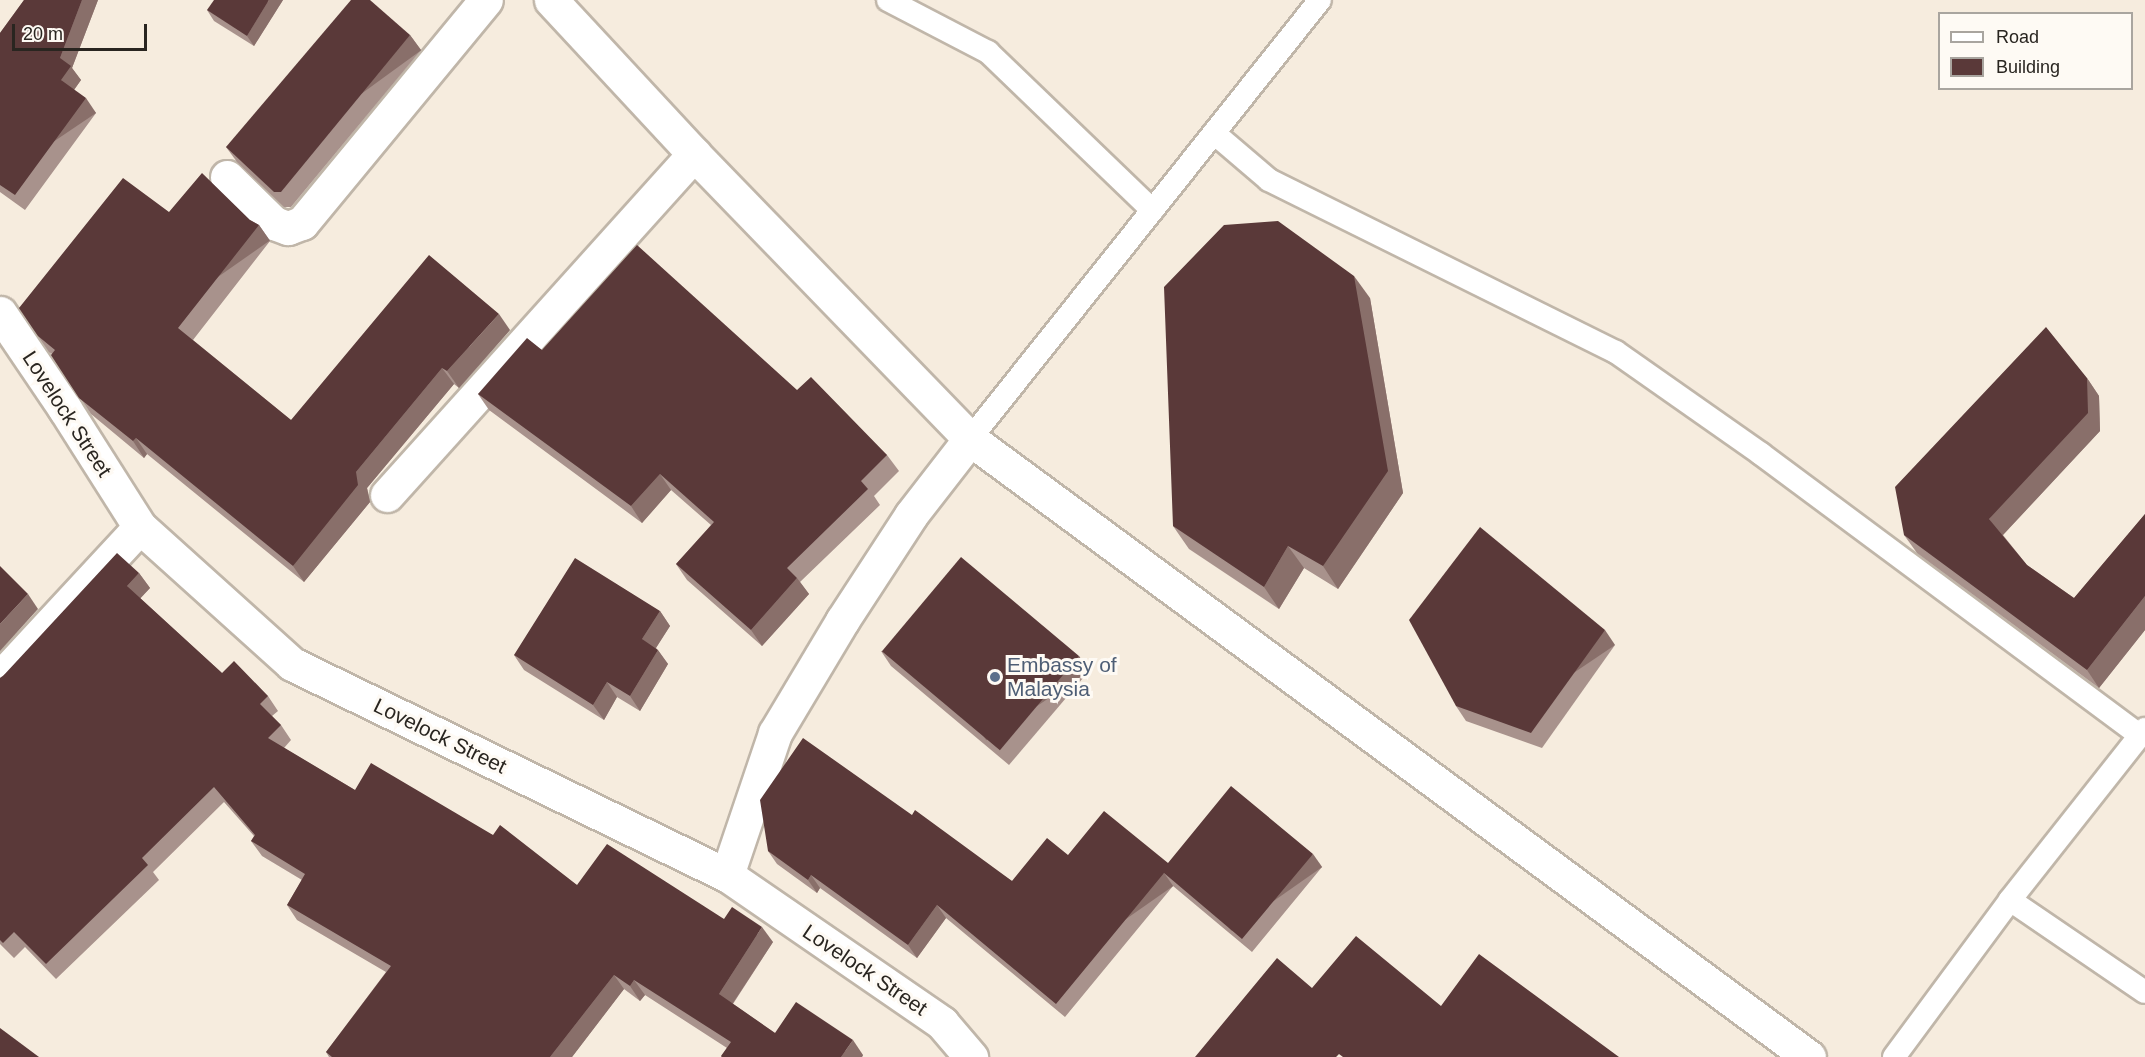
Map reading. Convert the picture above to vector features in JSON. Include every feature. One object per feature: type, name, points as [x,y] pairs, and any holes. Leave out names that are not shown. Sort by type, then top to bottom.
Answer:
[{"type":"street","points":[[227,177],[274,223],[288,228],[302,223],[486,0]]},
{"type":"street","points":[[551,0],[694,154],[970,439],[1809,1057]]},
{"type":"street","points":[[387,495],[694,154]]},
{"type":"street","name":"Lovelock Street","points":[[0,314],[65,409],[140,527],[292,664],[727,875],[942,1023],[970,1057]]},
{"type":"street","points":[[727,875],[775,733],[842,621],[910,515],[970,439]]},
{"type":"street","points":[[0,678],[140,527]]},
{"type":"lane","points":[[888,0],[988,52],[1152,210]]},
{"type":"lane","points":[[970,439],[1320,0]]},
{"type":"lane","points":[[1214,133],[1269,180],[1616,352],[1761,454],[2143,732],[2010,900],[1894,1057]]},
{"type":"lane","points":[[2010,900],[2145,992]]},
{"type":"building","points":[[24,0],[82,0],[60,58],[71,66],[61,80],[86,98],[15,195],[0,185],[0,33]]},
{"type":"building","points":[[214,0],[269,0],[247,36],[207,10]]},
{"type":"building","points":[[351,0],[370,0],[410,35],[281,192],[274,192],[226,147]]},
{"type":"building","points":[[202,173],[250,220],[259,225],[178,328],[291,420],[429,255],[499,314],[447,371],[442,368],[356,472],[358,485],[293,566],[136,438],[133,441],[79,398],[51,355],[55,350],[38,336],[19,308],[123,178],[169,212]]},
{"type":"building","points":[[1278,221],[1354,276],[1388,471],[1323,566],[1288,546],[1264,587],[1173,526],[1164,287],[1224,225]]},
{"type":"building","points":[[637,245],[797,390],[811,377],[887,455],[861,481],[868,489],[787,568],[797,578],[751,630],[676,564],[714,522],[660,474],[631,506],[478,394],[527,338],[542,350]]},
{"type":"building","points":[[2046,327],[2087,378],[2088,413],[1989,519],[2027,565],[2074,598],[2145,514],[2145,596],[2087,670],[1904,535],[1895,487]]},
{"type":"building","points":[[1480,527],[1605,630],[1531,733],[1456,706],[1409,620]]},
{"type":"building","points":[[117,553],[139,573],[127,586],[222,673],[234,661],[268,696],[260,704],[281,725],[268,738],[355,790],[371,763],[493,835],[500,825],[577,885],[607,844],[724,919],[732,907],[762,927],[719,994],[775,1033],[796,1002],[853,1040],[841,1057],[722,1057],[731,1042],[634,980],[630,986],[614,975],[550,1057],[332,1057],[326,1052],[391,966],[287,905],[305,874],[251,841],[255,835],[214,787],[142,858],[148,865],[46,964],[14,932],[3,943],[0,940],[0,678]]},
{"type":"building","points":[[961,557],[1079,656],[1000,750],[882,651]]},
{"type":"building","points":[[575,558],[660,611],[642,639],[658,650],[630,696],[607,682],[593,705],[514,655]]},
{"type":"building","points":[[0,566],[28,594],[0,624]]},
{"type":"building","points":[[803,738],[912,815],[915,810],[1012,881],[1047,838],[1068,855],[1104,811],[1168,863],[1231,786],[1313,854],[1242,939],[1164,873],[1056,1004],[937,905],[908,945],[811,875],[808,880],[768,851],[760,800]]},
{"type":"building","points":[[1356,936],[1441,1006],[1479,954],[1619,1057],[1343,1057],[1339,1054],[1336,1057],[1195,1057],[1277,958],[1312,988]]},
{"type":"building","points":[[0,1028],[39,1057],[0,1057]]},
{"type":"place","name":"Embassy of Malaysia","points":[[995,677]]}]
